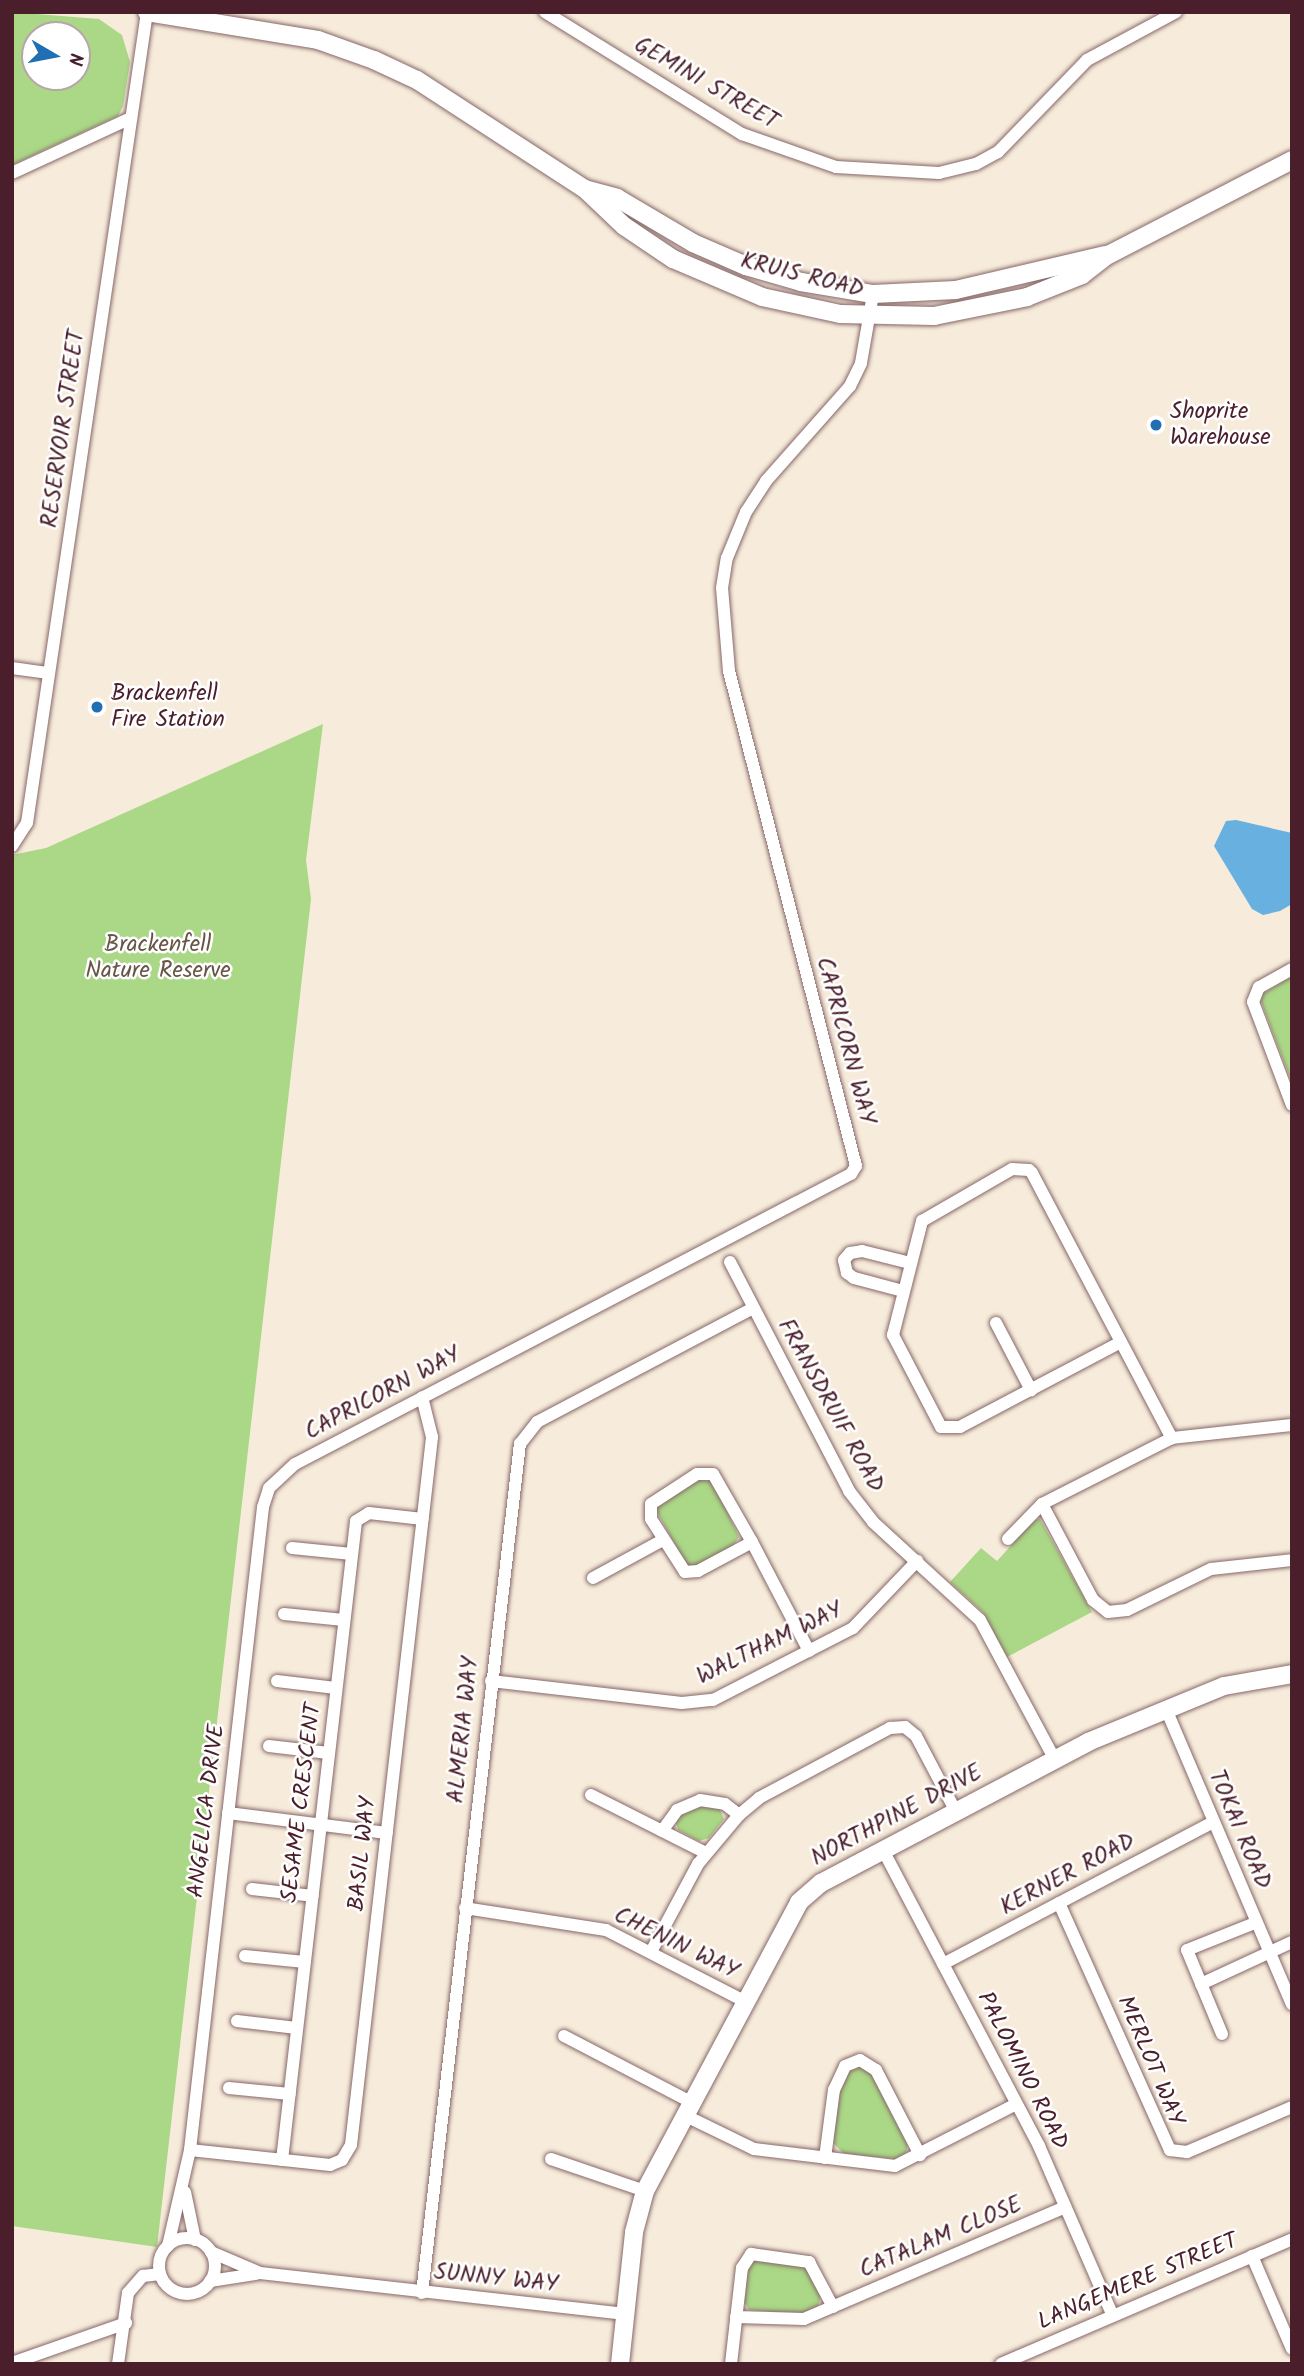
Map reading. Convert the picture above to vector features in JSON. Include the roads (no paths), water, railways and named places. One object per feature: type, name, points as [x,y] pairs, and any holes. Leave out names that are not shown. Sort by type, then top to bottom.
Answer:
[{"type":"street","name":"RESERVOIR STREET","points":[[12,846],[27,823],[147,12]]},
{"type":"street","name":"KRUIS ROAD","points":[[147,12],[318,40],[374,60],[417,80],[585,189],[624,226],[673,259],[725,283],[812,309],[870,318],[958,313],[1027,298],[1082,275],[1108,255],[1292,160]]},
{"type":"street","name":"GEMINI STREET","points":[[545,12],[754,140],[836,167],[939,173],[976,164],[999,152],[1087,60],[1176,12]]},
{"type":"street","points":[[12,173],[131,118]]},
{"type":"street","name":"KRUIS ROAD","points":[[585,189],[617,198],[693,243],[746,266],[801,282],[873,294],[956,290],[1108,255]]},
{"type":"street","points":[[870,318],[873,294]]},
{"type":"street","name":"CAPRICORN WAY","points":[[275,1479],[295,1464],[851,1174],[856,1166],[729,671],[722,589],[727,558],[746,512],[766,481],[850,386],[861,363],[870,318]]},
{"type":"street","points":[[12,668],[49,673]]},
{"type":"street","points":[[1292,969],[1263,984],[1254,997],[1292,1105]]},
{"type":"street","points":[[1121,1342],[956,1429],[941,1427],[894,1343],[903,1291],[919,1227],[929,1213],[1012,1169],[1025,1167],[1121,1342],[1172,1438]]},
{"type":"street","points":[[903,1291],[854,1278],[846,1273],[844,1260],[849,1253],[862,1251],[910,1263]]},
{"type":"street","name":"FRANSDRUIF ROAD","points":[[730,1262],[849,1491],[873,1522],[980,1620],[1055,1760]]},
{"type":"street","name":"ALMERIA WAY","points":[[422,2293],[516,1460],[524,1436],[537,1422],[753,1308]]},
{"type":"street","points":[[996,1323],[1031,1390]]},
{"type":"street","name":"BASIL WAY","points":[[190,2150],[330,2165],[349,2150],[432,1437],[422,1397]]},
{"type":"street","points":[[1008,1539],[1042,1504],[1172,1438],[1292,1425]]},
{"type":"street","points":[[752,1542],[690,1573],[679,1567],[663,1540],[650,1514],[653,1500],[708,1473],[721,1483],[752,1542],[809,1651]]},
{"type":"street","name":"ANGELICA DRIVE","points":[[184,2188],[262,1507],[275,1479]]},
{"type":"street","points":[[1042,1504],[1093,1600],[1108,1612],[1127,1610],[1211,1569],[1292,1560]]},
{"type":"street","name":"SESAME CRESCENT","points":[[282,2160],[356,1521],[361,1514],[422,1519]]},
{"type":"street","points":[[593,1578],[663,1540]]},
{"type":"street","points":[[292,1548],[352,1554]]},
{"type":"street","name":"WALTHAM WAY","points":[[491,1681],[693,1704],[722,1696],[869,1616],[917,1561]]},
{"type":"street","points":[[284,1615],[344,1620]]},
{"type":"street","name":"NORTHPINE DRIVE","points":[[620,2364],[634,2232],[645,2191],[799,1902],[821,1883],[1055,1760],[1166,1709],[1235,1682],[1292,1674]]},
{"type":"street","points":[[277,1681],[336,1688]]},
{"type":"street","name":"TOKAI ROAD","points":[[1166,1709],[1255,1923],[1292,2004]]},
{"type":"street","points":[[652,1950],[706,1853],[739,1815],[760,1798],[900,1726],[916,1736],[956,1812]]},
{"type":"street","points":[[269,1746],[329,1753]]},
{"type":"street","points":[[591,1795],[706,1853]]},
{"type":"street","points":[[662,1831],[677,1810],[700,1800],[724,1804],[739,1815]]},
{"type":"street","points":[[228,1813],[387,1833]]},
{"type":"street","name":"KERNER ROAD","points":[[943,1964],[1213,1822]]},
{"type":"street","name":"PALOMINO ROAD","points":[[883,1850],[1016,2104],[1113,2316]]},
{"type":"street","points":[[252,1889],[313,1896]]},
{"type":"street","name":"MERLOT WAY","points":[[1059,1903],[1166,2147],[1187,2152],[1292,2107]]},
{"type":"street","name":"CHENIN WAY","points":[[465,1908],[590,1926],[652,1950],[744,2001]]},
{"type":"street","points":[[1222,2034],[1187,1950],[1255,1923]]},
{"type":"street","points":[[1201,1984],[1292,1942]]},
{"type":"street","points":[[245,1956],[305,1962]]},
{"type":"street","points":[[237,2021],[297,2028]]},
{"type":"street","points":[[564,2036],[748,2147],[895,2166],[1016,2104]]},
{"type":"street","points":[[825,2158],[834,2090],[845,2066],[860,2060],[876,2070],[920,2155]]},
{"type":"street","points":[[229,2088],[290,2094]]},
{"type":"street","points":[[551,2159],[645,2191]]},
{"type":"street","points":[[184,2188],[195,2240]]},
{"type":"street","points":[[184,2188],[168,2246],[162,2254],[160,2274],[170,2288],[187,2294],[211,2281],[260,2273]]},
{"type":"street","name":"CATALAM CLOSE","points":[[736,2316],[794,2321],[833,2307],[1065,2207]]},
{"type":"street","points":[[168,2246],[186,2238],[195,2240],[211,2252],[260,2273]]},
{"type":"street","name":"LANGEMERE STREET","points":[[1001,2364],[1292,2239]]},
{"type":"street","points":[[211,2252],[214,2262],[211,2281]]},
{"type":"street","points":[[732,2364],[743,2263],[759,2253],[810,2262],[833,2307]]},
{"type":"street","points":[[1252,2256],[1292,2349]]},
{"type":"street","name":"SUNNY WAY","points":[[260,2273],[626,2314]]},
{"type":"street","points":[[118,2364],[131,2287],[143,2276],[160,2274]]},
{"type":"street","points":[[12,2363],[125,2323]]},
{"type":"water","points":[[1236,820],[1292,833],[1292,904],[1280,911],[1263,915],[1252,909],[1214,846],[1226,821]]},
{"type":"place","name":"Shoprite Warehouse","points":[[1156,425]]},
{"type":"place","name":"Brackenfell Fire Station","points":[[97,707]]},
{"type":"park label","name":"Brackenfell Nature Reserve","points":[[158,958]]}]
